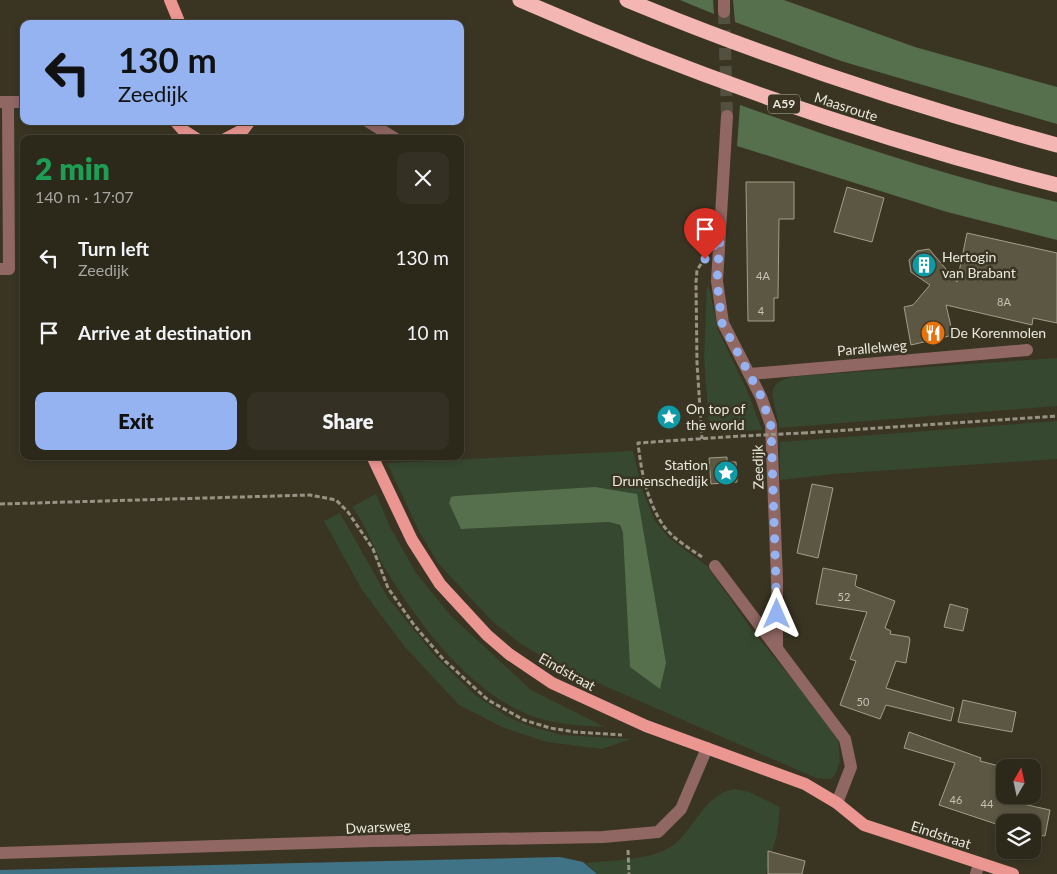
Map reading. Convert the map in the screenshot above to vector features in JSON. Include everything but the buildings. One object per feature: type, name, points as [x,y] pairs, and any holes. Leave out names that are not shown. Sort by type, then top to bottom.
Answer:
[{"type":"highway","name":"Maasroute","points":[[520,0],[604,37],[777,102],[942,154],[1057,185]]},
{"type":"highway","name":"Maasroute","points":[[627,0],[789,64],[897,99],[1057,145]]},
{"type":"main road","points":[[170,0],[178,20]]},
{"type":"main road","points":[[179,125],[191,135]]},
{"type":"main road","points":[[234,135],[247,125]]},
{"type":"main road","name":"Eindstraat","points":[[374,460],[412,540],[440,584],[466,614],[509,654],[552,684],[646,726],[805,784],[838,803],[864,825],[978,868],[1013,874]]},
{"type":"street","points":[[0,269],[9,269],[4,102],[20,102]]},
{"type":"street","name":"Zeedijk","points":[[726,116],[717,281],[722,323],[750,374],[771,426],[777,580],[777,648]]},
{"type":"street","points":[[373,125],[390,135]]},
{"type":"street","name":"Parallelweg","points":[[750,374],[1027,350]]},
{"type":"street","points":[[715,566],[845,739],[851,767],[838,803]]},
{"type":"street","name":"Dwarsweg","points":[[0,853],[373,841],[628,836],[658,832],[681,809],[707,748]]},
{"type":"path","points":[[702,439],[697,363],[697,270],[720,237]]},
{"type":"path","points":[[715,566],[681,542],[663,525],[650,498],[641,469],[638,443],[1057,416]]},
{"type":"path","points":[[0,504],[310,494],[336,500],[348,512],[373,549],[388,588],[414,625],[444,660],[488,700],[524,720],[550,728],[626,736]]},
{"type":"path","points":[[628,836],[629,874]]},
{"type":"green space","points":[[680,0],[713,0],[714,14]]},
{"type":"green space","points":[[733,0],[784,0],[915,47],[1057,87],[1057,124],[841,61],[735,22]]},
{"type":"green space","points":[[740,105],[897,158],[977,182],[1057,202],[1057,240],[947,212],[737,146]]},
{"type":"green space","points":[[707,286],[710,291],[718,330],[747,390],[762,430],[719,432],[709,425],[704,358]]},
{"type":"green space","points":[[1057,358],[1057,406],[779,428],[773,400],[774,387],[778,383],[798,376]]},
{"type":"green space","points":[[1057,421],[1057,459],[833,474],[780,480],[780,442]]},
{"type":"green space","points":[[633,451],[643,492],[655,521],[669,538],[707,566],[753,631],[838,736],[840,761],[835,775],[831,779],[816,778],[559,666],[521,644],[492,621],[438,563],[419,531],[387,463]],"holes":[[[637,494],[623,533],[617,522],[462,529]]]},
{"type":"green space","points":[[595,487],[637,494],[666,663],[660,689],[630,667],[623,533],[620,525],[609,522],[461,529],[449,503],[451,497],[455,496]]},
{"type":"green space","points":[[376,494],[390,527],[416,573],[451,616],[531,690],[605,727],[553,722],[520,711],[496,697],[453,660],[433,638],[400,592],[382,562],[362,521],[352,507]]},
{"type":"green space","points":[[340,513],[388,598],[435,656],[475,695],[508,717],[532,727],[562,735],[631,739],[602,749],[547,742],[504,728],[459,705],[405,647],[362,590],[324,521]]},
{"type":"green space","points":[[734,789],[749,792],[780,807],[777,834],[766,874],[597,874],[585,863],[639,857],[669,848],[678,841],[706,806],[723,793]]},
{"type":"water","points":[[560,857],[583,862],[597,874],[0,874],[0,870]]},
{"type":"tunnel","points":[[724,12],[727,116]]},
{"type":"place","name":"Hertogin van Brabant","points":[[924,265]]},
{"type":"place","name":"De Korenmolen","points":[[933,333]]},
{"type":"place","name":"On top of the world","points":[[669,417]]},
{"type":"place","name":"Station Drunenschedijk","points":[[726,473]]},
{"type":"route","points":[[705,259],[720,237],[717,281],[722,323],[761,396],[771,426],[777,614]]}]
